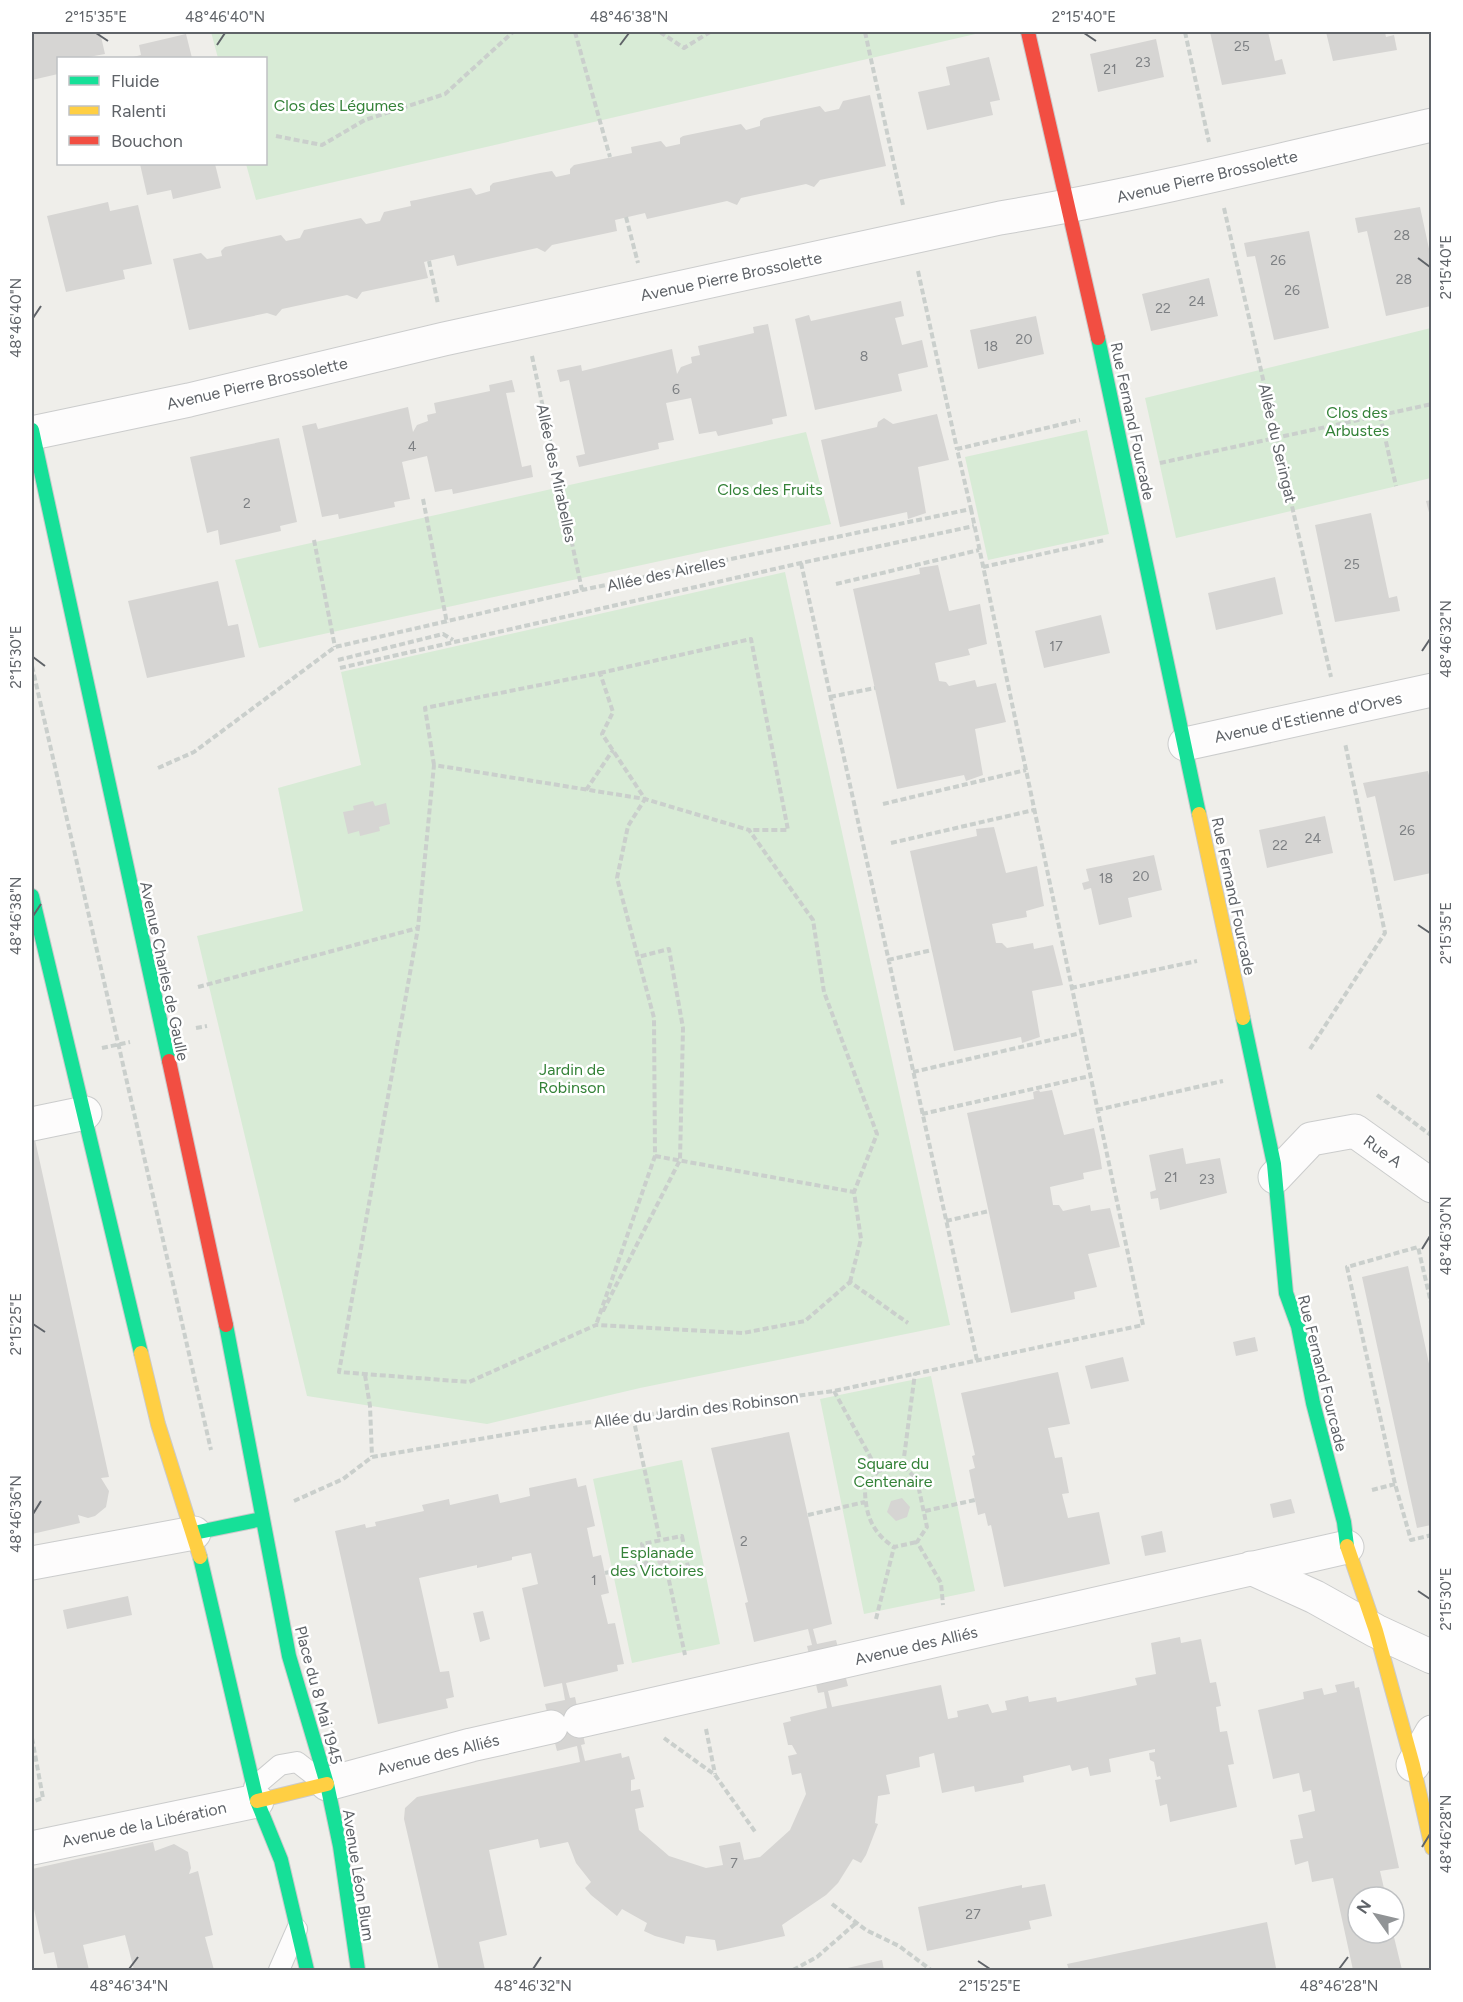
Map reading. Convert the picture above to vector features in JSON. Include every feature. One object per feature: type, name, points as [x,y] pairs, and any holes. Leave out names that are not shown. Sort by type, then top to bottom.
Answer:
[{"type":"main road","name":"Rue Fernand Fourcade","points":[[1028,32],[1114,413],[1275,1177],[1286,1293],[1298,1326],[1313,1403],[1344,1522],[1347,1547],[1376,1632],[1413,1765],[1431,1848]]},
{"type":"main road","name":"Avenue Charles de Gaulle","points":[[32,432],[249,1438],[262,1519]]},
{"type":"main road","points":[[32,896],[158,1424],[194,1533],[255,1794],[281,1860],[307,1971]]},
{"type":"main road","points":[[194,1533],[262,1519]]},
{"type":"main road","name":"Place du 8 Mai 1945","points":[[255,1794],[327,1784],[289,1656],[262,1519]]},
{"type":"main road","name":"Avenue Léon Blum","points":[[327,1784],[343,1862],[358,1971]]},
{"type":"street","name":"Avenue Pierre Brossolette","points":[[32,432],[189,400],[455,337],[989,220],[1068,207],[1217,175],[1431,125]]},
{"type":"street","name":"Avenue d'Estienne d'Orves","points":[[1185,744],[1431,690]]},
{"type":"street","points":[[32,1124],[85,1113]]},
{"type":"street","name":"Rue A","points":[[1275,1177],[1311,1139],[1355,1131],[1431,1186]]},
{"type":"street","points":[[32,1563],[194,1533]]},
{"type":"street","name":"Avenue des Alliés","points":[[327,1784],[471,1745],[1347,1547]]},
{"type":"street","points":[[1251,1568],[1315,1597],[1376,1632],[1431,1657]]},
{"type":"street","points":[[1413,1765],[1431,1732]]},
{"type":"street","name":"Avenue de la Libération","points":[[32,1848],[255,1794]]},
{"type":"lane","points":[[255,1794],[280,1765],[297,1762],[327,1784]]},
{"type":"lane","points":[[279,1971],[297,1929]]},
{"type":"path","points":[[276,136],[322,145],[365,120],[445,94],[513,32]]},
{"type":"path","points":[[575,32],[610,157]]},
{"type":"path","points":[[660,32],[684,48],[710,32]]},
{"type":"path","points":[[865,32],[904,208]]},
{"type":"path","name":"Allée du Seringat","points":[[1185,32],[1339,710],[1385,933],[1310,1049]]},
{"type":"path","points":[[626,217],[638,263]]},
{"type":"path","points":[[917,267],[971,509],[1098,1110],[1226,1081]]},
{"type":"path","name":"Allée des Mirabelles","points":[[532,356],[582,590]]},
{"type":"path","points":[[1157,464],[1431,404]]},
{"type":"path","points":[[957,450],[1114,413]]},
{"type":"path","points":[[1380,415],[1396,486]]},
{"type":"path","points":[[423,499],[447,622]]},
{"type":"path","name":"Allée des Airelles","points":[[158,768],[194,752],[335,647],[582,590],[971,509]]},
{"type":"path","points":[[340,668],[801,562],[974,526]]},
{"type":"path","points":[[983,567],[1117,538]]},
{"type":"path","points":[[314,540],[335,647]]},
{"type":"path","points":[[836,584],[979,550]]},
{"type":"path","points":[[801,562],[976,1360]]},
{"type":"path","points":[[338,660],[443,634],[454,640]]},
{"type":"path","points":[[434,765],[645,799],[748,831],[788,830],[751,639],[600,674],[425,708],[434,765],[418,928],[339,1372],[469,1382],[596,1325],[743,1333],[805,1321],[850,1282],[861,1239],[854,1192],[876,1134],[824,992],[813,920],[748,831]]},
{"type":"path","points":[[32,666],[211,1450]]},
{"type":"path","points":[[600,674],[613,712],[602,734],[645,799]]},
{"type":"path","points":[[830,697],[875,688]]},
{"type":"path","points":[[586,790],[613,750]]},
{"type":"path","points":[[883,804],[1026,770]]},
{"type":"path","points":[[596,1325],[655,1156],[654,1018],[617,878],[628,826],[645,799]]},
{"type":"path","points":[[891,843],[1034,810]]},
{"type":"path","points":[[198,987],[418,928]]},
{"type":"path","points":[[596,1325],[680,1160],[683,1028],[669,949],[638,957]]},
{"type":"path","points":[[888,960],[932,950]]},
{"type":"path","points":[[1071,988],[1206,959]]},
{"type":"path","points":[[70,1055],[207,1026]]},
{"type":"path","points":[[913,1072],[1081,1033]]},
{"type":"path","points":[[922,1113],[1090,1076]]},
{"type":"path","points":[[1377,1095],[1431,1136]]},
{"type":"path","name":"Allée du Jardin des Robinson","points":[[262,1519],[312,1490],[343,1479],[372,1457],[551,1427],[834,1391],[1143,1325],[1098,1110]]},
{"type":"path","points":[[655,1156],[854,1192]]},
{"type":"path","points":[[946,1221],[989,1211]]},
{"type":"path","points":[[1431,1306],[1418,1247],[1347,1267],[1395,1484],[1411,1540],[1431,1535]]},
{"type":"path","points":[[850,1282],[908,1323]]},
{"type":"path","points":[[903,1465],[915,1373]]},
{"type":"path","points":[[365,1375],[370,1406],[372,1457]]},
{"type":"path","points":[[834,1391],[878,1470]]},
{"type":"path","points":[[633,1417],[660,1540]]},
{"type":"path","points":[[170,1463],[249,1438]]},
{"type":"path","points":[[903,1465],[917,1479],[927,1527],[917,1542],[894,1547],[881,1539],[869,1520],[865,1502],[866,1488],[878,1470],[903,1465]]},
{"type":"path","points":[[1372,1490],[1395,1484]]},
{"type":"path","points":[[925,1511],[975,1500]]},
{"type":"path","points":[[808,1515],[865,1502]]},
{"type":"path","points":[[682,1536],[688,1567],[649,1576],[646,1564],[642,1544],[682,1536]]},
{"type":"path","points":[[917,1542],[941,1583],[946,1638]]},
{"type":"path","points":[[874,1625],[894,1547]]},
{"type":"path","points":[[605,1573],[646,1564]]},
{"type":"path","points":[[667,1571],[685,1654]]},
{"type":"path","points":[[704,1719],[716,1775]]},
{"type":"path","points":[[656,1732],[716,1775],[756,1833]]},
{"type":"path","points":[[32,1738],[43,1798],[32,1802]]},
{"type":"path","points":[[832,1904],[866,1930],[899,1946],[931,1971]]},
{"type":"path","points":[[793,1971],[817,1957],[856,1923]]},
{"type":"green space","name":"Clos des Légumes","points":[[211,32],[984,32],[256,200],[246,165],[267,165],[267,57],[218,57]]},
{"type":"green space","name":"Clos des Arbustes","points":[[1431,328],[1431,478],[1176,538],[1145,398]]},
{"type":"green space","points":[[1087,430],[1109,534],[988,560],[965,457]]},
{"type":"green space","name":"Clos des Fruits","points":[[806,432],[831,524],[259,648],[235,560]]},
{"type":"green space","name":"Jardin de Robinson","points":[[785,572],[950,1325],[640,1388],[487,1424],[307,1396],[197,936],[303,911],[278,788],[361,765],[341,672]]},
{"type":"green space","name":"Square du Centenaire","points":[[931,1376],[975,1591],[864,1614],[820,1399]]},
{"type":"green space","name":"Esplanade des Victoires","points":[[682,1460],[720,1644],[632,1663],[593,1479]]},
{"type":"building","points":[[32,32],[100,32],[105,54],[88,57],[57,57],[57,74],[32,80]]},
{"type":"building","points":[[1210,32],[1268,32],[1275,61],[1282,59],[1286,74],[1222,85]]},
{"type":"building","points":[[1326,32],[1385,32],[1386,37],[1394,35],[1397,50],[1333,61]]},
{"type":"building","points":[[186,34],[192,57],[133,57],[141,55],[139,45]]},
{"type":"building","points":[[1156,39],[1164,77],[1098,92],[1090,54]]},
{"type":"building","points":[[989,57],[1000,100],[990,102],[993,115],[927,130],[918,92],[950,85],[946,67]]},
{"type":"building","points":[[870,95],[886,166],[820,180],[814,187],[806,184],[741,198],[737,205],[727,201],[647,219],[645,213],[615,220],[617,231],[552,245],[545,252],[537,248],[457,266],[454,255],[424,262],[428,278],[362,292],[357,299],[347,295],[282,309],[276,316],[267,313],[189,330],[173,259],[201,253],[207,259],[222,256],[221,251],[225,247],[281,235],[286,241],[300,238],[304,230],[361,218],[366,224],[380,221],[384,212],[411,206],[410,201],[471,188],[476,195],[490,191],[493,183],[540,173],[552,171],[556,177],[570,174],[570,169],[574,165],[632,153],[631,147],[661,141],[666,147],[680,144],[680,138],[683,136],[741,124],[746,130],[760,126],[760,121],[764,118],[820,106],[825,112],[839,109],[843,101]]},
{"type":"building","points":[[140,165],[215,165],[221,188],[173,199],[171,190],[147,195]]},
{"type":"building","points":[[108,202],[110,211],[138,205],[152,264],[123,270],[125,279],[66,292],[47,216]]},
{"type":"building","points":[[1420,207],[1431,258],[1431,306],[1386,316],[1367,231],[1358,233],[1355,218]]},
{"type":"building","points":[[1309,231],[1329,328],[1274,340],[1255,256],[1247,257],[1244,243]]},
{"type":"building","points":[[1209,278],[1218,316],[1151,331],[1142,294]]},
{"type":"building","points":[[901,301],[904,316],[895,318],[902,345],[922,340],[928,367],[898,374],[902,391],[815,410],[795,319],[809,315],[811,321]]},
{"type":"building","points":[[1036,316],[1044,354],[978,369],[970,330]]},
{"type":"building","points":[[768,324],[787,416],[772,419],[773,424],[718,436],[716,431],[699,434],[691,398],[666,403],[674,440],[658,443],[659,449],[579,467],[576,456],[585,454],[569,380],[560,382],[557,370],[581,365],[582,371],[672,349],[677,374],[681,367],[692,363],[691,357],[700,355],[698,346],[754,333],[753,327]]},
{"type":"building","points":[[512,380],[515,392],[506,393],[522,467],[531,465],[533,477],[453,494],[452,489],[435,492],[427,456],[402,462],[410,499],[394,502],[395,507],[339,519],[338,514],[322,517],[302,426],[316,423],[318,429],[408,407],[413,432],[417,425],[428,421],[427,415],[436,413],[434,403],[490,391],[489,385]]},
{"type":"building","points":[[937,414],[949,460],[918,467],[926,513],[908,519],[907,512],[840,527],[821,440],[877,427],[878,422],[884,418],[893,424]]},
{"type":"building","points":[[279,438],[297,522],[280,526],[281,531],[220,545],[218,530],[207,533],[190,457]]},
{"type":"building","points":[[1431,500],[1431,520],[1426,501]]},
{"type":"building","points":[[1371,513],[1389,598],[1397,596],[1400,611],[1335,622],[1315,525]]},
{"type":"building","points":[[938,565],[949,611],[980,604],[987,644],[968,649],[970,655],[935,663],[939,681],[946,682],[949,686],[975,680],[977,687],[996,683],[1006,722],[975,729],[983,775],[966,781],[964,775],[897,789],[853,589],[920,574],[919,568]]},
{"type":"building","points":[[1275,577],[1283,614],[1216,630],[1208,593]]},
{"type":"building","points":[[218,581],[228,626],[238,624],[245,657],[147,678],[128,601]]},
{"type":"building","points":[[1101,615],[1110,653],[1044,668],[1035,631]]},
{"type":"building","points":[[1428,771],[1431,784],[1431,873],[1394,881],[1375,796],[1367,798],[1363,783]]},
{"type":"building","points":[[373,801],[375,806],[386,803],[390,824],[379,827],[380,831],[360,836],[359,831],[348,834],[343,812],[354,810],[353,806]]},
{"type":"building","points":[[1325,816],[1333,853],[1267,868],[1259,830]]},
{"type":"building","points":[[994,827],[1006,873],[1037,866],[1044,906],[1026,911],[1027,917],[992,924],[996,943],[1002,943],[1007,948],[1033,943],[1034,949],[1053,945],[1063,985],[1032,991],[1040,1037],[1022,1043],[1021,1037],[954,1051],[910,851],[977,836],[976,829]]},
{"type":"building","points":[[1154,855],[1162,890],[1128,898],[1132,917],[1099,925],[1091,888],[1084,890],[1082,883],[1089,881],[1086,869]]},
{"type":"building","points":[[1039,1090],[1040,1092],[1052,1090],[1064,1135],[1094,1128],[1102,1169],[1083,1173],[1084,1179],[1050,1187],[1053,1205],[1059,1205],[1063,1211],[1090,1205],[1091,1211],[1110,1208],[1120,1247],[1088,1254],[1097,1287],[1074,1292],[1075,1299],[1011,1313],[967,1113],[1034,1099],[1033,1092]]},
{"type":"building","points":[[32,1126],[109,1477],[101,1478],[109,1491],[106,1507],[95,1516],[88,1518],[78,1515],[80,1523],[32,1534]]},
{"type":"building","points":[[1183,1148],[1186,1164],[1220,1158],[1227,1193],[1160,1210],[1158,1198],[1151,1199],[1150,1192],[1156,1190],[1149,1155]]},
{"type":"building","points":[[1408,1266],[1431,1373],[1431,1525],[1417,1528],[1362,1277]]},
{"type":"building","points":[[1255,1337],[1258,1351],[1236,1356],[1233,1342]]},
{"type":"building","points":[[1123,1357],[1129,1381],[1091,1389],[1085,1366]]},
{"type":"building","points":[[1058,1372],[1070,1424],[1048,1428],[1055,1458],[1062,1457],[1069,1493],[1062,1494],[1068,1518],[1099,1512],[1110,1564],[1004,1587],[991,1525],[988,1526],[985,1513],[978,1515],[969,1470],[975,1468],[972,1456],[975,1455],[961,1393]]},
{"type":"building","points":[[789,1432],[832,1624],[813,1629],[817,1644],[836,1640],[848,1686],[828,1691],[832,1707],[941,1685],[948,1719],[958,1717],[957,1711],[988,1704],[992,1713],[1007,1710],[1005,1701],[1028,1696],[1029,1702],[1056,1697],[1057,1702],[1137,1685],[1135,1678],[1156,1674],[1151,1643],[1180,1637],[1181,1643],[1201,1639],[1210,1683],[1216,1682],[1221,1706],[1216,1707],[1220,1732],[1227,1731],[1234,1764],[1228,1765],[1237,1807],[1170,1822],[1167,1804],[1160,1806],[1155,1780],[1161,1779],[1160,1776],[1157,1777],[1154,1762],[1150,1760],[1149,1753],[1155,1752],[1155,1749],[1109,1759],[1111,1772],[1090,1776],[1088,1767],[1072,1771],[1070,1765],[1023,1776],[1024,1782],[975,1792],[974,1786],[942,1793],[934,1753],[919,1757],[920,1767],[886,1775],[890,1794],[878,1796],[875,1823],[878,1824],[861,1863],[853,1859],[838,1883],[826,1895],[782,1925],[785,1936],[717,1951],[715,1940],[686,1936],[684,1944],[655,1936],[644,1931],[647,1923],[622,1909],[617,1916],[591,1895],[585,1888],[591,1882],[576,1863],[568,1842],[540,1848],[538,1839],[489,1850],[507,1935],[479,1942],[485,1970],[439,1970],[404,1819],[405,1808],[417,1797],[580,1762],[577,1746],[557,1751],[545,1704],[565,1700],[562,1683],[544,1687],[522,1588],[538,1584],[531,1553],[477,1568],[477,1565],[419,1578],[440,1672],[449,1671],[454,1697],[446,1699],[448,1708],[378,1724],[335,1531],[365,1524],[366,1528],[376,1526],[375,1522],[424,1511],[422,1505],[449,1499],[450,1505],[498,1494],[500,1503],[530,1496],[529,1488],[576,1478],[578,1487],[586,1485],[595,1526],[587,1528],[593,1557],[601,1555],[609,1593],[601,1595],[608,1624],[615,1623],[624,1664],[617,1665],[618,1671],[566,1683],[570,1698],[575,1697],[585,1744],[581,1745],[585,1761],[621,1753],[622,1758],[629,1756],[635,1779],[631,1780],[631,1791],[640,1789],[644,1807],[635,1809],[639,1830],[669,1856],[706,1868],[723,1865],[719,1846],[740,1842],[744,1860],[760,1857],[790,1830],[806,1794],[801,1773],[792,1775],[788,1756],[797,1754],[792,1745],[788,1745],[783,1723],[791,1721],[790,1717],[827,1708],[824,1692],[818,1693],[807,1646],[812,1645],[808,1629],[754,1642],[745,1603],[748,1602],[711,1448]]},
{"type":"building","points":[[902,1498],[910,1507],[907,1517],[896,1521],[887,1512],[891,1501]]},
{"type":"building","points":[[1291,1499],[1295,1513],[1273,1518],[1270,1504]]},
{"type":"building","points":[[1162,1531],[1166,1552],[1145,1556],[1141,1536]]},
{"type":"building","points":[[661,1553],[667,1553],[671,1560],[667,1567],[661,1567],[657,1563],[657,1557]]},
{"type":"building","points":[[128,1596],[132,1615],[67,1629],[63,1610]]},
{"type":"building","points":[[483,1611],[490,1639],[480,1642],[473,1613]]},
{"type":"building","points":[[1354,1681],[1355,1688],[1359,1687],[1399,1868],[1380,1871],[1383,1885],[1346,1885],[1346,1938],[1333,1878],[1312,1882],[1308,1861],[1295,1865],[1290,1840],[1303,1838],[1298,1815],[1315,1811],[1311,1790],[1303,1792],[1299,1773],[1273,1779],[1258,1710],[1304,1699],[1303,1692],[1322,1688],[1324,1695],[1337,1692],[1335,1685]]},
{"type":"building","points":[[153,1842],[155,1851],[174,1844],[188,1852],[191,1868],[189,1874],[198,1871],[213,1935],[205,1937],[214,1970],[134,1970],[125,1935],[83,1945],[89,1970],[58,1970],[54,1952],[44,1954],[32,1900],[32,1869]]},
{"type":"building","points":[[1045,1884],[1052,1916],[1029,1921],[1031,1929],[927,1951],[918,1907],[1022,1885],[1022,1888]]},
{"type":"building","points":[[1267,1922],[1276,1968],[1264,1970],[1069,1970],[1067,1964]]},
{"type":"building","points":[[1348,1945],[1396,1945],[1402,1970],[1353,1970]]},
{"type":"building","points":[[882,1960],[884,1970],[839,1970]]},
{"type":"traffic: fast","points":[[1098,338],[1199,814]]},
{"type":"traffic: fast","points":[[32,430],[169,1061]]},
{"type":"traffic: fast","points":[[32,896],[141,1353]]},
{"type":"traffic: fast","points":[[1243,1018],[1274,1164],[1286,1293],[1298,1326],[1313,1403],[1344,1522],[1347,1546]]},
{"type":"traffic: fast","points":[[226,1325],[289,1656],[327,1784],[340,1846],[358,1970]]},
{"type":"traffic: fast","points":[[194,1533],[262,1519]]},
{"type":"traffic: fast","points":[[200,1557],[257,1801],[281,1860],[307,1970]]},
{"type":"traffic: slow","points":[[1199,814],[1243,1018]]},
{"type":"traffic: slow","points":[[141,1353],[158,1424],[200,1557]]},
{"type":"traffic: slow","points":[[1347,1546],[1376,1631],[1413,1765],[1432,1848]]},
{"type":"traffic: slow","points":[[257,1801],[327,1784]]},
{"type":"traffic: jam","points":[[1028,32],[1098,338]]},
{"type":"traffic: jam","points":[[169,1061],[226,1325]]}]
